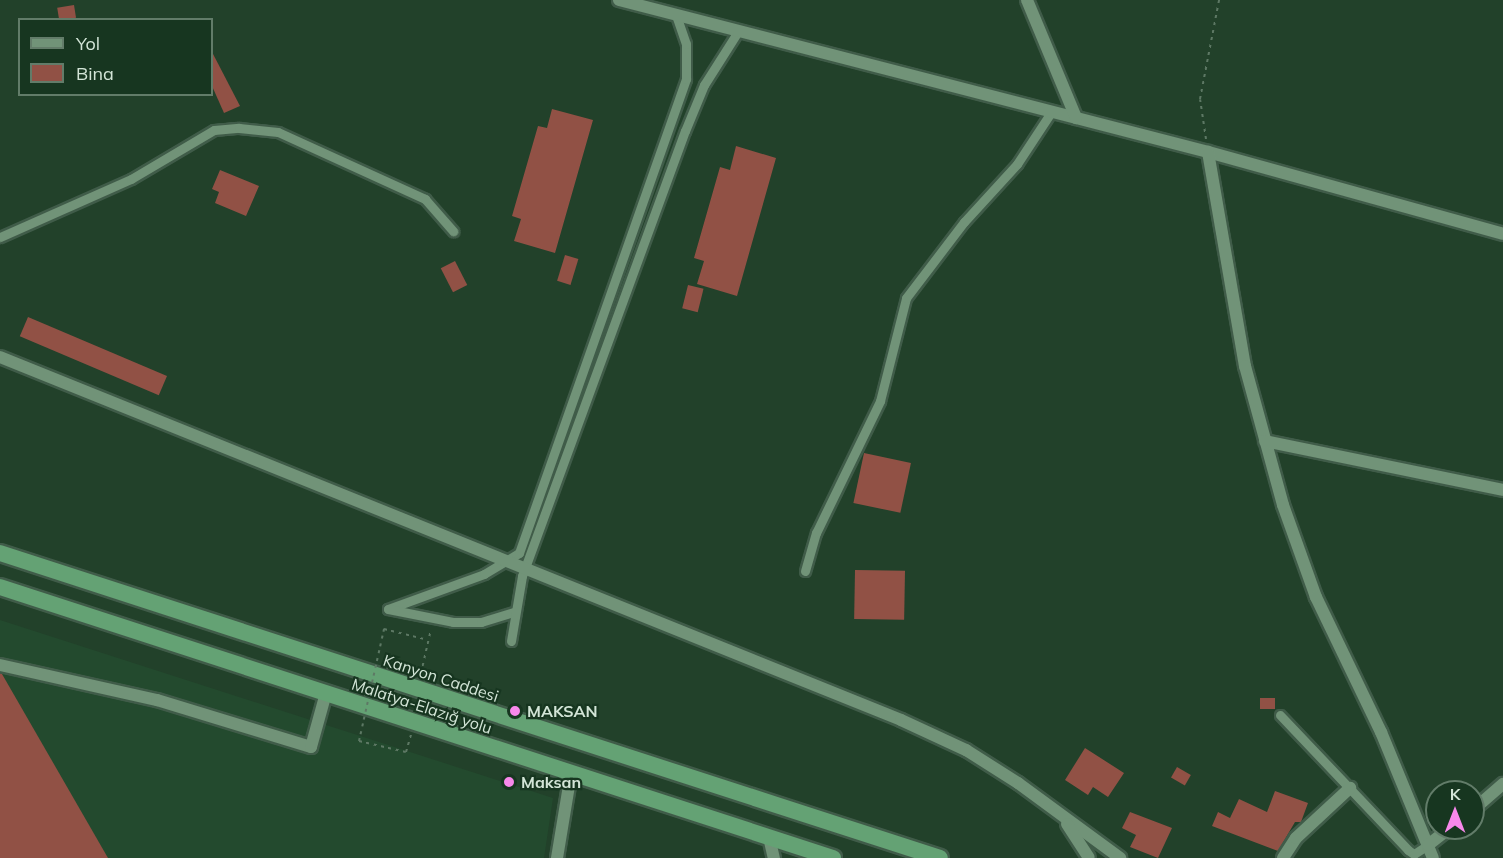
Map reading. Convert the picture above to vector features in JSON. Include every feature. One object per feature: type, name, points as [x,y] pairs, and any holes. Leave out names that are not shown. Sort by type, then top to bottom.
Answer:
[{"type":"highway","name":"Kanyon Caddesi","points":[[0,553],[940,858]]},
{"type":"highway","name":"Malatya-Elazığ yolu","points":[[0,587],[833,858]]},
{"type":"street","points":[[619,0],[737,33],[1208,152],[1503,234]]},
{"type":"street","points":[[1028,0],[1076,118]]},
{"type":"street","points":[[1208,152],[1245,366],[1265,441],[1316,597],[1381,732],[1433,858]]},
{"type":"street","points":[[0,357],[902,720],[966,750],[1057,807],[1097,845],[1120,858]]},
{"type":"street","points":[[1265,441],[1503,490]]},
{"type":"street","points":[[0,665],[157,700],[311,747],[326,693]]},
{"type":"street","points":[[557,858],[572,773]]},
{"type":"street","points":[[1485,800],[1503,784]]},
{"type":"street","points":[[1283,858],[1296,838],[1350,788]]},
{"type":"street","points":[[1057,807],[1089,858]]},
{"type":"street","points":[[769,837],[774,858]]},
{"type":"street","points":[[1428,845],[1434,840]]},
{"type":"lane","points":[[513,612],[481,622],[433,621],[388,609],[484,574],[519,553],[686,79],[686,44],[676,15]]},
{"type":"lane","points":[[511,641],[513,612],[526,569],[685,131],[704,85],[737,33]]},
{"type":"lane","points":[[805,570],[816,533],[880,401],[906,298],[964,222],[1017,164],[1052,111]]},
{"type":"lane","points":[[0,237],[131,179],[214,130],[239,128],[278,132],[425,199],[453,231]]},
{"type":"lane","points":[[1280,715],[1414,854],[1428,845]]},
{"type":"path","points":[[1208,152],[1200,99],[1219,0]]},
{"type":"path","points":[[417,689],[433,621]]},
{"type":"path","points":[[406,752],[359,741],[384,629],[429,640]]},
{"type":"shaded area","points":[[0,620],[553,798],[544,858],[0,858]]},
{"type":"building","points":[[74,5],[76,18],[59,18],[57,8]]},
{"type":"building","points":[[213,54],[240,106],[224,113],[213,88]]},
{"type":"building","points":[[552,109],[593,120],[555,253],[514,241],[521,219],[512,216],[538,126],[547,128]]},
{"type":"building","points":[[736,146],[776,158],[737,296],[697,284],[704,261],[694,258],[720,167],[730,170]]},
{"type":"building","points":[[220,170],[259,186],[246,216],[215,203],[219,192],[212,189]]},
{"type":"building","points":[[565,255],[578,259],[570,285],[557,281]]},
{"type":"building","points":[[455,261],[467,285],[453,292],[441,268]]},
{"type":"building","points":[[688,285],[704,289],[698,312],[682,308]]},
{"type":"building","points":[[28,317],[167,376],[159,395],[20,336]]},
{"type":"building","points":[[864,453],[911,463],[900,513],[853,503]]},
{"type":"building","points":[[855,570],[905,571],[904,620],[854,619]]},
{"type":"building","points":[[0,673],[2,674],[108,858],[0,858]]},
{"type":"building","points":[[1260,698],[1275,698],[1275,709],[1260,709]]},
{"type":"building","points":[[1085,748],[1124,773],[1108,797],[1093,787],[1088,795],[1065,780]]},
{"type":"building","points":[[1177,767],[1191,775],[1185,785],[1171,777]]},
{"type":"building","points":[[1275,791],[1308,803],[1301,822],[1295,822],[1278,851],[1212,826],[1218,812],[1230,818],[1239,799],[1267,812]]},
{"type":"building","points":[[1130,812],[1172,828],[1158,858],[1130,847],[1136,835],[1122,828]]},
{"type":"place","name":"MAKSAN","points":[[515,711]]},
{"type":"place","name":"Maksan","points":[[509,782]]}]
